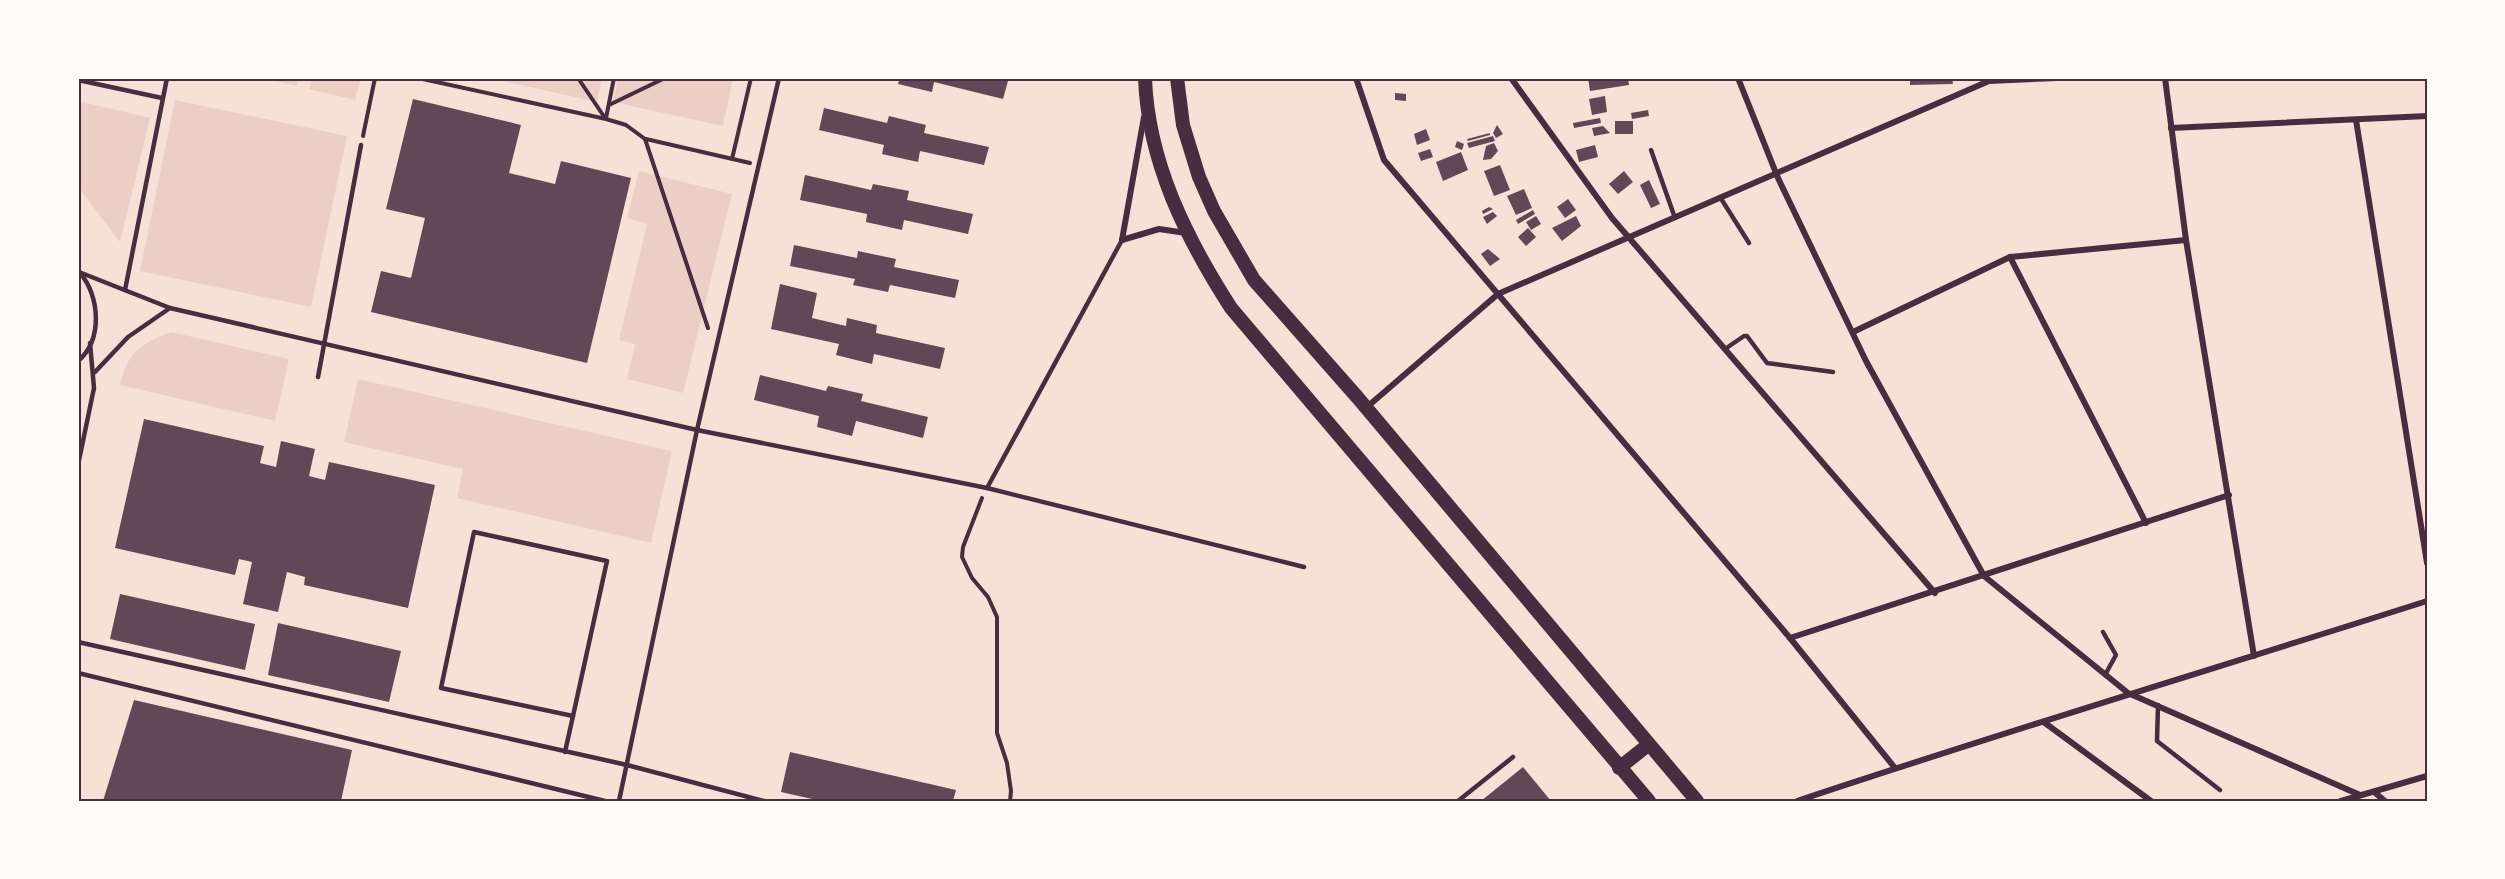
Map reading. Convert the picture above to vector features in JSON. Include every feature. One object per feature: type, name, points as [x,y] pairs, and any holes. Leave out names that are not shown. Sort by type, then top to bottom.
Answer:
[{"type":"main road","points":[[1145,78],[1146,107],[1164,181],[1202,262],[1231,308],[1649,801]]},
{"type":"main road","points":[[1177,78],[1183,125],[1198,177],[1232,245],[1254,280],[1366,408],[1697,801]]},
{"type":"main road","points":[[1619,768],[1648,745]]},
{"type":"street","points":[[1356,78],[1384,160],[1791,638],[1895,768]]},
{"type":"street","points":[[1511,78],[1630,239],[1935,593]]},
{"type":"street","points":[[1738,78],[1776,171],[1866,361],[1984,576],[2128,693],[2360,795]]},
{"type":"street","points":[[1366,408],[1498,294],[1630,239],[1776,171],[1989,79],[2057,78]]},
{"type":"street","points":[[2165,78],[2186,240],[2254,656]]},
{"type":"street","points":[[1146,107],[1122,240],[1160,229],[1188,233]]},
{"type":"street","points":[[2171,128],[2427,116]]},
{"type":"street","points":[[2356,120],[2427,563]]},
{"type":"street","points":[[1853,332],[2010,257],[2186,240]]},
{"type":"street","points":[[2010,257],[2146,523]]},
{"type":"street","points":[[1791,638],[1935,593],[2229,495]]},
{"type":"street","points":[[1797,801],[1895,768],[2045,723],[2128,693],[2427,601]]},
{"type":"street","points":[[2045,723],[2151,801]]},
{"type":"street","points":[[2341,801],[2427,776]]},
{"type":"street","points":[[2373,792],[2385,801]]},
{"type":"lane","points":[[125,290],[167,78]]},
{"type":"lane","points":[[619,801],[715,348],[779,78]]},
{"type":"lane","points":[[78,80],[162,98]]},
{"type":"lane","points":[[318,377],[361,145]]},
{"type":"lane","points":[[1651,150],[1675,218]]},
{"type":"lane","points":[[1720,196],[1749,243]]},
{"type":"lane","points":[[987,488],[1122,240]]},
{"type":"lane","points":[[79,271],[170,308],[325,342],[697,430],[987,488],[1304,567]]},
{"type":"lane","points":[[78,361],[90,343],[94,330],[94,302],[79,271]]},
{"type":"lane","points":[[95,372],[128,337],[170,308]]},
{"type":"lane","points":[[1725,349],[1747,336],[1767,363],[1833,372]]},
{"type":"lane","points":[[78,465],[92,403],[95,372],[90,343]]},
{"type":"lane","points":[[565,752],[573,717],[607,561],[474,532],[441,688],[573,717]]},
{"type":"lane","points":[[2103,632],[2116,655],[2104,675]]},
{"type":"lane","points":[[78,642],[627,765],[764,801]]},
{"type":"lane","points":[[78,673],[605,801]]},
{"type":"lane","points":[[2158,705],[2157,741],[2220,790]]},
{"type":"lane","points":[[1458,801],[1513,757]]},
{"type":"path","points":[[361,145],[375,78]]},
{"type":"path","points":[[421,78],[606,119],[626,125],[645,139],[759,165]]},
{"type":"path","points":[[578,78],[606,119]]},
{"type":"path","points":[[606,119],[614,78]]},
{"type":"path","points":[[609,105],[665,78]]},
{"type":"path","points":[[732,159],[751,78]]},
{"type":"path","points":[[645,139],[715,348]]},
{"type":"path","points":[[987,488],[963,547],[962,557],[964,566],[988,597],[998,617],[997,733],[1007,763],[1010,801]]},
{"type":"shaded area","points":[[262,78],[299,78],[297,86]]},
{"type":"shaded area","points":[[312,78],[361,78],[355,100],[309,89]]},
{"type":"shaded area","points":[[489,78],[602,78],[597,102]]},
{"type":"shaded area","points":[[618,78],[733,78],[723,126],[613,102]]},
{"type":"shaded area","points":[[175,100],[347,136],[311,307],[140,271]]},
{"type":"shaded area","points":[[78,101],[150,118],[120,242],[78,187]]},
{"type":"shaded area","points":[[639,171],[732,194],[683,393],[627,379],[635,344],[619,340],[647,224],[627,218]]},
{"type":"shaded area","points":[[171,332],[289,359],[275,421],[120,385],[131,357],[151,340]]},
{"type":"shaded area","points":[[358,379],[672,451],[651,543],[457,498],[463,469],[344,442]]},
{"type":"building","points":[[900,78],[996,78],[1008,81],[1003,99],[934,82],[932,92],[898,84]]},
{"type":"building","points":[[1588,78],[1628,78],[1629,85],[1590,91]]},
{"type":"building","points":[[1910,78],[1952,78],[1953,84],[1910,85]]},
{"type":"building","points":[[1395,93],[1406,94],[1406,101],[1395,100]]},
{"type":"building","points":[[1605,96],[1607,112],[1592,115],[1589,99]]},
{"type":"building","points":[[413,99],[521,125],[509,173],[555,184],[561,161],[631,178],[587,363],[371,312],[381,271],[411,278],[425,218],[386,209]]},
{"type":"building","points":[[824,108],[887,123],[889,116],[926,125],[924,133],[989,147],[984,165],[920,151],[918,162],[882,154],[884,145],[819,130]]},
{"type":"building","points":[[1648,110],[1649,116],[1632,119],[1631,113]]},
{"type":"building","points":[[1600,118],[1601,123],[1574,128],[1573,123]]},
{"type":"building","points":[[1615,121],[1633,121],[1633,134],[1615,134]]},
{"type":"building","points":[[1497,125],[1503,134],[1496,138],[1493,133]]},
{"type":"building","points":[[1603,126],[1610,133],[1594,136],[1592,128]]},
{"type":"building","points":[[1426,129],[1430,140],[1417,145],[1414,134]]},
{"type":"building","points":[[1490,133],[1490,135],[1468,141],[1467,139]]},
{"type":"building","points":[[1493,136],[1495,141],[1469,148],[1467,143]]},
{"type":"building","points":[[1457,141],[1464,144],[1462,150],[1455,147]]},
{"type":"building","points":[[1494,143],[1498,151],[1491,159],[1483,160],[1486,146]]},
{"type":"building","points":[[1595,145],[1598,157],[1579,162],[1576,150]]},
{"type":"building","points":[[1430,149],[1433,157],[1421,161],[1418,153]]},
{"type":"building","points":[[1461,152],[1468,170],[1443,181],[1436,162]]},
{"type":"building","points":[[1500,165],[1510,190],[1494,196],[1484,171]]},
{"type":"building","points":[[1624,171],[1633,182],[1618,194],[1609,184]]},
{"type":"building","points":[[805,175],[871,190],[873,184],[909,191],[907,200],[973,214],[968,234],[904,220],[902,230],[866,222],[867,214],[800,200]]},
{"type":"building","points":[[1649,180],[1660,204],[1651,208],[1640,185]]},
{"type":"building","points":[[1524,189],[1532,208],[1516,215],[1507,196]]},
{"type":"building","points":[[1568,199],[1576,210],[1565,218],[1557,207]]},
{"type":"building","points":[[1489,207],[1493,209],[1483,214],[1482,211]]},
{"type":"building","points":[[1533,210],[1535,214],[1518,224],[1516,220]]},
{"type":"building","points":[[1493,212],[1497,216],[1487,224],[1483,217]]},
{"type":"building","points":[[1536,216],[1541,224],[1531,230],[1526,222]]},
{"type":"building","points":[[1576,216],[1581,226],[1562,241],[1552,228]]},
{"type":"building","points":[[1528,228],[1536,237],[1526,246],[1518,237]]},
{"type":"building","points":[[794,245],[857,258],[858,251],[896,259],[894,267],[959,280],[955,298],[890,285],[888,292],[853,285],[855,279],[790,266]]},
{"type":"building","points":[[1488,249],[1500,259],[1490,266],[1481,254]]},
{"type":"building","points":[[780,284],[817,293],[812,318],[846,326],[847,318],[877,325],[876,333],[945,348],[940,369],[874,354],[872,364],[836,355],[839,344],[771,329]]},
{"type":"building","points":[[760,375],[826,391],[828,386],[863,394],[861,401],[928,417],[923,438],[856,421],[852,436],[817,427],[819,416],[754,400]]},
{"type":"building","points":[[144,419],[264,446],[260,463],[276,467],[281,441],[315,449],[309,476],[325,480],[329,462],[435,485],[408,608],[304,585],[305,577],[287,572],[278,612],[243,604],[252,562],[239,559],[235,575],[115,548]]},
{"type":"building","points":[[120,594],[255,624],[245,670],[110,639]]},
{"type":"building","points":[[278,623],[401,651],[389,702],[268,675]]},
{"type":"building","points":[[134,700],[352,750],[341,801],[103,801]]},
{"type":"building","points":[[790,752],[956,790],[953,801],[821,801],[781,792]]},
{"type":"building","points":[[1523,767],[1551,801],[1481,801]]}]
